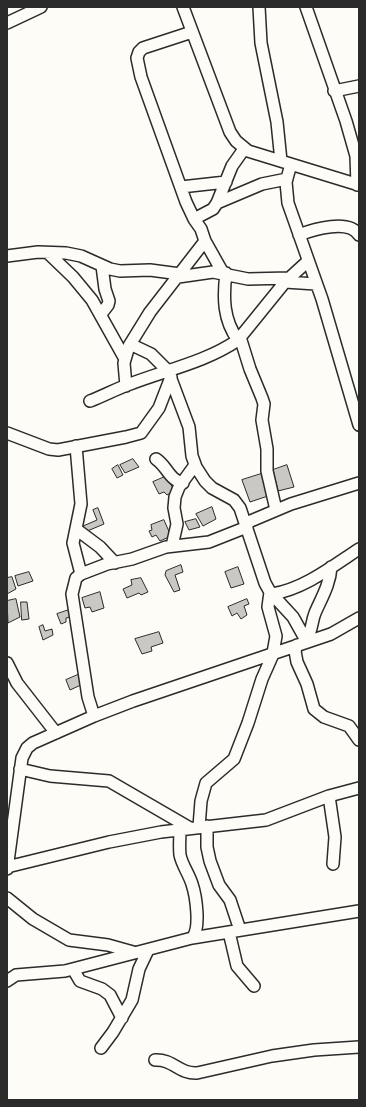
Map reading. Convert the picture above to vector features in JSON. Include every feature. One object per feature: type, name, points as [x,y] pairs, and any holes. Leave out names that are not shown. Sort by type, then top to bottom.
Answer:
[{"type":"street","points":[[7,23],[41,7]]},
{"type":"street","points":[[183,7],[230,132],[244,149],[358,185],[356,156],[346,121],[334,91],[323,53],[306,7]]},
{"type":"street","points":[[260,7],[261,43],[286,162],[288,203],[316,284],[359,425]]},
{"type":"street","points":[[192,32],[143,48],[139,52],[137,58],[146,93],[186,202],[224,273],[224,301],[228,323],[239,338],[264,404],[262,420],[267,449],[267,471],[276,510]]},
{"type":"street","points":[[334,91],[359,86]]},
{"type":"street","points":[[194,219],[213,209],[217,203],[232,166],[244,149]]},
{"type":"street","points":[[217,203],[262,184],[287,180]]},
{"type":"street","points":[[181,187],[226,182]]},
{"type":"street","points":[[299,234],[341,225],[352,228],[359,235]]},
{"type":"street","points":[[126,386],[125,359],[130,344],[150,312],[205,240]]},
{"type":"street","points":[[7,256],[24,253],[75,254],[102,266],[120,271],[150,270],[179,275],[203,272],[224,273],[248,279],[287,280],[316,284]]},
{"type":"street","points":[[48,253],[82,286],[101,314],[125,359]]},
{"type":"street","points":[[90,401],[126,386],[169,374],[224,349],[239,338],[287,280],[308,261]]},
{"type":"street","points":[[101,314],[108,305],[102,266]]},
{"type":"street","points":[[130,344],[151,354],[169,374],[189,427],[191,449],[195,465],[212,488],[234,500],[240,508],[261,572],[271,593],[293,618],[303,642]]},
{"type":"street","points":[[7,433],[58,450],[141,433],[159,408],[169,374]]},
{"type":"street","points":[[76,446],[81,504],[73,543],[81,574]]},
{"type":"street","points":[[156,459],[163,463],[172,478],[183,483]]},
{"type":"street","points":[[172,546],[177,524],[174,502],[183,483],[195,465]]},
{"type":"street","points":[[94,716],[87,691],[72,594],[76,578],[81,574],[172,546],[209,542],[276,510],[359,483]]},
{"type":"street","points":[[76,529],[96,544],[115,563]]},
{"type":"street","points":[[271,593],[282,593],[297,586],[359,549]]},
{"type":"street","points":[[331,567],[329,582],[315,613],[311,631],[295,651],[297,662],[314,709],[324,717],[349,726],[359,740]]},
{"type":"street","points":[[192,938],[196,934],[198,928],[195,902],[192,884],[180,855],[194,828],[206,783],[213,775],[222,770],[234,759],[246,729],[262,679],[274,653],[276,636],[268,607],[271,593]]},
{"type":"street","points":[[359,618],[331,634],[303,642],[94,716],[33,743],[27,748],[22,758],[16,790],[12,838],[7,868],[109,842],[194,828],[266,820],[329,796],[359,788]]},
{"type":"street","points":[[7,663],[17,683],[56,733]]},
{"type":"street","points":[[20,769],[50,776],[109,781],[194,828],[206,847],[219,885],[230,900],[235,931],[237,966],[254,986]]},
{"type":"street","points":[[7,798],[16,790]]},
{"type":"street","points":[[329,796],[335,837],[333,864]]},
{"type":"street","points":[[7,898],[33,919],[69,940],[108,945],[136,952]]},
{"type":"street","points":[[7,981],[16,975],[73,969],[96,961],[148,950],[192,938],[359,911]]},
{"type":"street","points":[[101,1048],[122,1018],[132,1000],[139,969],[148,950]]},
{"type":"street","points":[[73,969],[80,981],[102,989],[110,995],[122,1018]]},
{"type":"street","points":[[155,1060],[167,1060],[188,1074],[272,1056],[314,1050],[359,1047]]},
{"type":"building","points":[[133,459],[139,467],[125,473],[120,465]]},
{"type":"building","points":[[118,465],[123,475],[117,478],[112,469]]},
{"type":"building","points":[[287,465],[294,487],[278,491],[273,470]]},
{"type":"building","points":[[261,474],[268,496],[250,502],[242,480]]},
{"type":"building","points":[[167,476],[174,491],[167,495],[164,492],[159,494],[153,482]]},
{"type":"building","points":[[212,507],[216,519],[203,526],[196,514]]},
{"type":"building","points":[[98,508],[104,524],[85,532],[83,526],[97,520],[93,510]]},
{"type":"building","points":[[196,519],[200,527],[189,530],[185,522]]},
{"type":"building","points":[[164,520],[171,536],[160,541],[156,535],[152,537],[149,531],[152,530],[151,525]]},
{"type":"building","points":[[181,565],[183,572],[175,575],[180,590],[174,592],[165,575],[166,571]]},
{"type":"building","points":[[238,567],[244,584],[231,588],[225,572]]},
{"type":"building","points":[[29,572],[33,581],[18,586],[15,576]]},
{"type":"building","points":[[12,577],[16,589],[7,594],[7,578]]},
{"type":"building","points":[[141,578],[148,592],[141,595],[139,593],[127,598],[123,589],[132,585],[131,580]]},
{"type":"building","points":[[100,592],[104,608],[92,612],[90,607],[85,608],[82,598]]},
{"type":"building","points":[[16,599],[20,617],[8,623],[7,601]]},
{"type":"building","points":[[247,599],[249,604],[244,606],[247,615],[241,619],[237,613],[232,616],[228,607]]},
{"type":"building","points":[[21,602],[27,602],[29,619],[22,620]]},
{"type":"building","points":[[69,610],[70,617],[66,618],[66,622],[61,624],[57,614]]},
{"type":"building","points":[[43,625],[45,631],[52,629],[53,635],[43,640],[39,627]]},
{"type":"building","points":[[159,632],[163,643],[151,647],[152,651],[142,654],[135,639]]},
{"type":"building","points":[[80,674],[83,684],[70,690],[66,680]]}]
